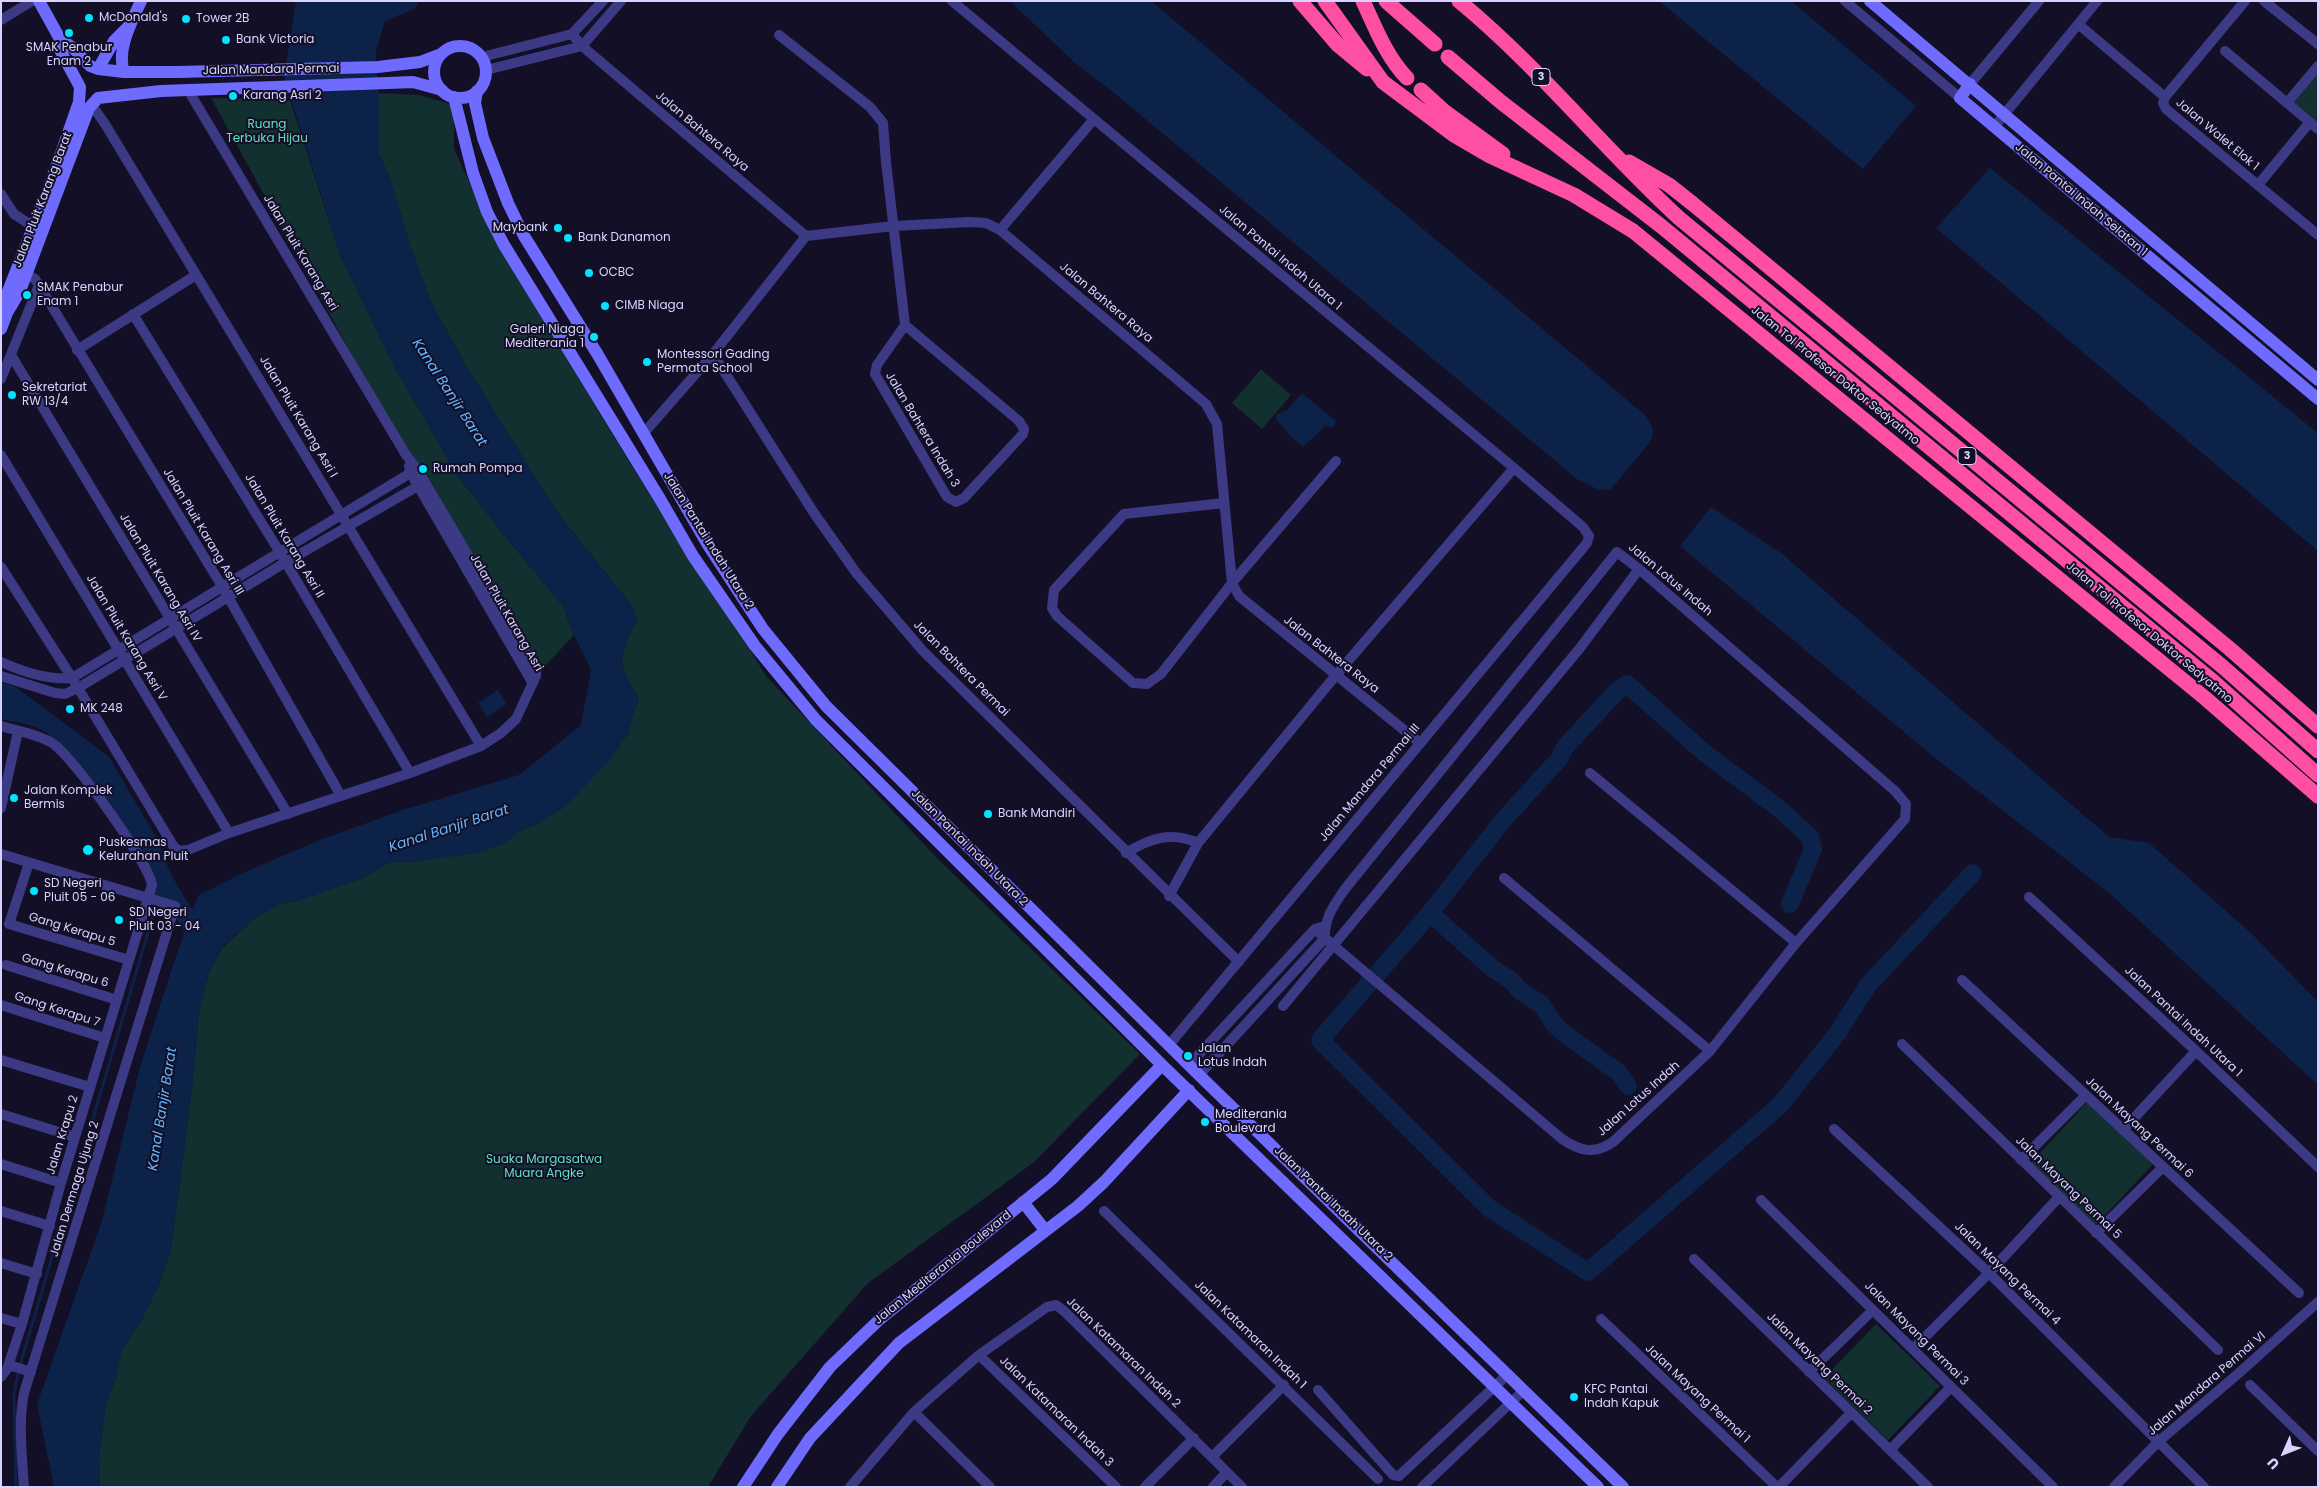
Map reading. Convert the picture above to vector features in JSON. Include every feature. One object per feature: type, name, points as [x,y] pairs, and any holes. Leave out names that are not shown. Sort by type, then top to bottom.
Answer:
[{"type":"highway","points":[[1300,1],[1338,45],[1383,82]]},
{"type":"highway","name":"Jalan Tol Profesor Doktor Sedyatmo","points":[[1325,1],[1383,82],[1454,135],[1490,156],[1574,195],[1640,238],[2205,698],[2318,796]]},
{"type":"highway","points":[[1363,1],[1379,36],[1400,70],[1408,78]]},
{"type":"highway","points":[[1386,1],[1435,44]]},
{"type":"highway","name":"Jalan Tol Profesor Doktor Sedyatmo","points":[[1459,1],[1525,59],[1679,218],[2223,667],[2318,751]]},
{"type":"highway","name":"Jalan Tol Profesor Doktor Sedyatmo","points":[[1448,57],[1501,102],[1661,226],[2214,682],[2318,775]]},
{"type":"highway","points":[[1421,90],[1444,111],[1531,174]]},
{"type":"highway","name":"Jalan Tol Profesor Doktor Sedyatmo","points":[[1619,157],[1675,189],[2214,637],[2318,726]]},
{"type":"street","points":[[1,20],[32,1]]},
{"type":"street","points":[[39,1],[60,39],[73,48],[90,66],[98,70],[114,41],[131,24]]},
{"type":"street","points":[[124,72],[121,64],[131,24],[141,1]]},
{"type":"street","points":[[486,70],[582,46],[621,1]]},
{"type":"street","name":"Jalan Pantai Indah Utara 1","points":[[952,1],[1514,468],[1583,527],[1589,536]]},
{"type":"street","name":"Jalan Pantai Indah Selatan 1","points":[[1844,1],[2318,399]]},
{"type":"street","name":"Jalan Pantai Indah Selatan 1","points":[[1870,1],[2318,380]]},
{"type":"street","points":[[1960,98],[2039,1]]},
{"type":"street","points":[[1994,127],[2097,1]]},
{"type":"street","name":"Jalan Walet Elok 1","points":[[2245,1],[2164,97],[2163,103],[2166,109],[2318,235]]},
{"type":"street","points":[[2264,1],[2318,44]]},
{"type":"street","points":[[482,57],[572,34],[601,2]]},
{"type":"street","points":[[2078,24],[2164,97]]},
{"type":"street","name":"Jalan Bahtera Raya","points":[[572,34],[582,46],[806,236],[894,226],[970,222],[986,224],[1000,230],[1206,404],[1217,424],[1232,583],[1239,596],[1283,634],[1420,743]]},
{"type":"street","points":[[779,35],[879,116],[883,123],[905,325]]},
{"type":"street","name":"Jalan Pluit Karang Barat","points":[[1,329],[7,313],[8,295],[77,108],[80,88],[59,48],[60,39]]},
{"type":"street","points":[[466,46],[475,50],[482,57],[486,70],[485,78],[476,95],[450,96],[435,76],[434,68],[441,54],[451,47],[466,46]]},
{"type":"street","points":[[520,48],[523,61]]},
{"type":"street","points":[[2224,51],[2314,125],[2258,185]]},
{"type":"street","name":"Jalan Mandara Permai","points":[[98,70],[124,72],[378,67],[420,62],[441,54]]},
{"type":"street","points":[[2287,103],[2318,66]]},
{"type":"street","name":"Jalan Mandara Permai","points":[[91,104],[98,98],[107,96],[188,90],[413,82],[450,96]]},
{"type":"street","name":"Jalan Pluit Karang Asri","points":[[188,90],[406,454],[520,653],[532,682],[516,719],[501,733],[480,746]]},
{"type":"street","name":"Jalan Pantai Indah Utara 2","points":[[476,95],[476,110],[483,138],[508,203],[524,236],[598,355],[708,545],[763,629],[826,706],[1189,1065],[1623,1487]]},
{"type":"street","name":"Jalan Pantai Indah Utara 2","points":[[450,96],[473,173],[488,212],[504,245],[693,556],[755,646],[816,720],[1162,1065],[1598,1487]]},
{"type":"street","name":"Jalan Pluit Karang Barat","points":[[8,295],[27,275],[91,104]]},
{"type":"street","name":"Jalan Pluit Karang Asri I","points":[[91,104],[110,132],[342,513],[480,746]]},
{"type":"street","points":[[1000,230],[1094,119]]},
{"type":"street","points":[[1,194],[14,214],[34,227]]},
{"type":"street","points":[[643,434],[713,354],[806,236]]},
{"type":"street","name":"Jalan Pluit Karang Asri III","points":[[27,275],[35,279],[39,285],[223,588],[342,796]]},
{"type":"street","points":[[77,350],[196,275]]},
{"type":"street","points":[[1,379],[39,285]]},
{"type":"street","name":"Jalan Pluit Karang Asri II","points":[[134,314],[279,550],[410,773]]},
{"type":"street","name":"Jalan Bahtera Indah 3","points":[[905,325],[1019,421],[1024,429],[1023,434],[964,498],[956,502],[946,497],[875,374],[877,365],[905,325]]},
{"type":"street","name":"Jalan Bahtera Permai","points":[[713,354],[814,513],[882,606],[923,651],[1126,854],[1239,962]]},
{"type":"street","name":"Jalan Pluit Karang Asri IV","points":[[11,355],[288,814]]},
{"type":"street","name":"Jalan Pluit Karang Asri V","points":[[1,455],[229,833]]},
{"type":"street","points":[[1224,503],[1124,514],[1054,590],[1052,608],[1057,616],[1134,683],[1147,684],[1161,674],[1232,583],[1336,461]]},
{"type":"street","points":[[1169,896],[1198,844],[1336,675],[1514,468]]},
{"type":"street","points":[[1,676],[55,693],[65,694],[78,688],[125,660],[223,588],[279,550],[414,470]]},
{"type":"street","points":[[1,662],[20,670],[55,680],[72,678],[119,650],[229,598],[286,562],[422,484]]},
{"type":"street","name":"Jalan Mandara Permai III","points":[[1169,1044],[1581,550],[1589,536]]},
{"type":"street","name":"Jalan Lotus Indah","points":[[1189,1065],[1320,928],[1345,889],[1617,552],[1640,569],[1896,791],[1906,804],[1905,819],[1796,943],[1710,1051],[1613,1142],[1605,1147],[1590,1150],[1577,1148],[1562,1139],[1329,941],[1320,928]]},
{"type":"street","points":[[1,567],[72,678],[174,847],[179,851],[188,850],[229,833],[410,773],[480,746]]},
{"type":"street","points":[[1200,1075],[1329,941],[1580,648],[1640,569]]},
{"type":"street","name":"Jalan Krapu 2","points":[[1,726],[18,730],[52,743],[80,773],[144,864],[152,883],[151,899],[128,960],[61,1183],[10,1365],[1,1377]]},
{"type":"street","points":[[2,805],[18,730]]},
{"type":"street","points":[[1590,773],[1796,943]]},
{"type":"street","points":[[1126,854],[1143,843],[1167,836],[1186,838],[1198,844]]},
{"type":"street","points":[[1,854],[151,899]]},
{"type":"street","name":"Gang Kerapu 5","points":[[29,863],[9,924],[128,960]]},
{"type":"street","points":[[1504,878],[1710,1051]]},
{"type":"street","name":"Jalan Pantai Indah Utara 1","points":[[2029,898],[2196,1051],[2318,1167]]},
{"type":"street","name":"Jalan Dermaga Ujung 2","points":[[24,1487],[22,1407],[29,1372],[175,908],[174,905],[151,899]]},
{"type":"street","points":[[1283,1006],[1329,941]]},
{"type":"street","name":"Gang Kerapu 6","points":[[6,965],[116,1000]]},
{"type":"street","name":"Jalan Mayang Permai 6","points":[[1962,980],[2299,1293]]},
{"type":"street","name":"Gang Kerapu 7","points":[[1,1005],[105,1038]]},
{"type":"street","name":"Jalan Mayang Permai 5","points":[[1902,1044],[2218,1350]]},
{"type":"street","points":[[2123,1130],[2196,1051]]},
{"type":"street","points":[[1,1060],[90,1088]]},
{"type":"street","name":"Jalan Mediterania Boulevard","points":[[743,1487],[778,1434],[830,1367],[880,1319],[1052,1179],[1162,1065]]},
{"type":"street","points":[[1189,1065],[1195,1080],[1218,1105],[1218,1118]]},
{"type":"street","points":[[777,1487],[810,1438],[899,1343],[1078,1206],[1104,1182],[1189,1090]]},
{"type":"street","points":[[2021,1160],[2086,1095]]},
{"type":"street","points":[[1,1114],[75,1137]]},
{"type":"street","name":"Jalan Mayang Permai 4","points":[[1834,1129],[1989,1273],[2204,1487]]},
{"type":"street","points":[[1,1164],[61,1183]]},
{"type":"street","points":[[2096,1233],[2163,1166]]},
{"type":"street","points":[[1913,1349],[1989,1273],[2059,1196]]},
{"type":"street","name":"Jalan Mayang Permai 3","points":[[1761,1200],[2053,1487]]},
{"type":"street","points":[[1024,1202],[1045,1230]]},
{"type":"street","points":[[1,1211],[50,1226]]},
{"type":"street","name":"Jalan Katamaran Indah 1","points":[[1104,1211],[1378,1479]]},
{"type":"street","name":"Jalan Mayang Permai 2","points":[[1694,1259],[1928,1487]]},
{"type":"street","points":[[1,1263],[37,1274]]},
{"type":"street","name":"Jalan Mandara Permai VI","points":[[2114,1487],[2158,1442],[2318,1302]]},
{"type":"street","name":"Jalan Katamaran Indah 2","points":[[855,1485],[914,1412],[980,1355],[1047,1307],[1056,1305],[1242,1487]]},
{"type":"street","points":[[1809,1372],[1873,1310]]},
{"type":"street","points":[[1,1318],[22,1324]]},
{"type":"street","name":"Jalan Mayang Permai 1","points":[[1601,1319],[1778,1487]]},
{"type":"street","name":"Jalan Katamaran Indah 3","points":[[980,1355],[1116,1487]]},
{"type":"street","points":[[10,1365],[29,1372]]},
{"type":"street","name":"Jalan Katamaran Indah 1","points":[[1318,1390],[1393,1476],[1399,1476],[1508,1374]]},
{"type":"street","points":[[1212,1457],[1284,1385]]},
{"type":"street","points":[[2250,1385],[2318,1450]]},
{"type":"street","points":[[1890,1450],[1951,1387]]},
{"type":"street","points":[[1422,1487],[1524,1390]]},
{"type":"street","points":[[914,1412],[990,1487]]},
{"type":"street","points":[[1778,1487],[1851,1413]]},
{"type":"street","points":[[1145,1487],[1194,1438]]},
{"type":"street","points":[[1213,1487],[1227,1472]]},
{"type":"green space","points":[[2318,73],[2318,122],[2294,103]]},
{"type":"green space","name":"Suaka Margasatwa Muara Angke","points":[[377,93],[419,95],[454,105],[454,149],[501,251],[628,460],[767,677],[937,858],[1140,1054],[1033,1163],[868,1283],[751,1416],[708,1487],[100,1487],[99,1456],[106,1405],[117,1374],[121,1350],[141,1321],[159,1284],[171,1250],[192,1086],[199,1011],[209,972],[222,948],[256,917],[279,904],[300,900],[363,878],[390,862],[420,861],[501,845],[518,832],[541,822],[567,805],[627,735],[639,697],[626,676],[622,659],[626,642],[637,620],[632,606],[556,511],[466,366],[432,304],[410,246],[390,178],[379,154],[379,105]]},
{"type":"green space","name":"Ruang Terbuka Hijau","points":[[211,98],[290,100],[340,255],[395,368],[457,475],[563,606],[574,635],[531,681]]},
{"type":"green space","points":[[1261,369],[1291,395],[1262,429],[1232,403]]},
{"type":"green space","points":[[2089,1100],[2155,1162],[2096,1225],[2030,1164]]},
{"type":"green space","points":[[1876,1324],[1940,1386],[1888,1440],[1824,1378]]},
{"type":"water","name":"Kanal Banjir Barat","points":[[296,1],[419,1],[416,8],[385,21],[376,52],[379,154],[390,178],[410,246],[432,304],[466,366],[556,511],[632,606],[637,620],[626,642],[622,659],[626,676],[639,697],[627,735],[611,759],[567,805],[541,822],[518,832],[501,845],[478,853],[420,861],[390,862],[363,878],[300,900],[279,904],[256,917],[222,947],[209,972],[199,1011],[192,1086],[171,1250],[159,1284],[141,1321],[121,1351],[117,1374],[106,1405],[99,1456],[100,1487],[54,1487],[37,1404],[102,1221],[140,1067],[173,965],[199,895],[245,872],[325,838],[406,809],[519,775],[581,725],[591,670],[574,635],[563,606],[457,475],[395,368],[340,255],[284,77]]},
{"type":"water","points":[[1010,1],[1151,1],[1644,414],[1652,427],[1651,441],[1611,489],[1599,490],[1577,479],[1119,97],[1074,62]]},
{"type":"water","points":[[1659,1],[1791,1],[1916,106],[1863,169]]},
{"type":"water","points":[[1990,168],[2318,433],[2318,551],[1936,228]]},
{"type":"water","points":[[1302,393],[1336,421],[1333,428],[1325,426],[1303,447],[1291,437],[1276,419],[1277,414],[1287,410]]},
{"type":"water","points":[[1711,507],[1781,553],[2109,837],[2149,843],[2251,933],[2318,1002],[2318,1085],[2108,892],[1940,762],[1680,546]]},
{"type":"water","points":[[1,682],[16,687],[109,757],[156,837],[175,885],[164,898],[151,896],[154,884],[102,798],[87,775],[70,755],[54,739],[38,728],[1,719]]},
{"type":"water","points":[[498,690],[507,704],[487,717],[478,703]]},
{"type":"waterway","points":[[1790,904],[1813,849],[1810,837],[1781,810],[1707,755],[1627,684],[1618,690],[1565,747],[1559,759],[1504,819],[1430,913],[1320,1040],[1489,1208],[1588,1272],[1780,1105],[1837,1034],[1868,985],[1973,873]]},
{"type":"waterway","points":[[158,870],[201,942]]},
{"type":"waterway","points":[[16,1487],[14,1393],[19,1369],[157,902]]},
{"type":"waterway","points":[[1430,913],[1492,968],[1512,981],[1520,991],[1541,1004],[1561,1031],[1619,1073],[1628,1086]]},
{"type":"place","name":"McDonald's","points":[[89,18]]},
{"type":"place","name":"Tower 2B","points":[[186,19]]},
{"type":"place","name":"SMAK Penabur Enam 2","points":[[69,33]]},
{"type":"place","name":"Bank Victoria","points":[[226,40]]},
{"type":"place","name":"Karang Asri 2","points":[[233,96]]},
{"type":"place","name":"Maybank","points":[[558,228]]},
{"type":"place","name":"Bank Danamon","points":[[568,238]]},
{"type":"place","name":"OCBC","points":[[589,273]]},
{"type":"place","name":"SMAK Penabur Enam 1","points":[[27,295]]},
{"type":"place","name":"CIMB Niaga","points":[[605,306]]},
{"type":"place","name":"Galeri Niaga Mediterania 1","points":[[594,337]]},
{"type":"place","name":"Montessori Gading Permata School","points":[[647,362]]},
{"type":"place","name":"Sekretariat RW 13/4","points":[[12,395]]},
{"type":"place","name":"Rumah Pompa","points":[[423,469]]},
{"type":"place","name":"MK 248","points":[[70,709]]},
{"type":"place","name":"Jalan Komplek Bermis","points":[[14,798]]},
{"type":"place","name":"Bank Mandiri","points":[[988,814]]},
{"type":"place","name":"Puskesmas Kelurahan Pluit","points":[[88,850]]},
{"type":"place","name":"SD Negeri Pluit 05 - 06","points":[[34,891]]},
{"type":"place","name":"SD Negeri Pluit 03 - 04","points":[[119,920]]},
{"type":"place","name":"Jalan Lotus Indah","points":[[1188,1056]]},
{"type":"place","name":"Mediterania Boulevard","points":[[1205,1122]]},
{"type":"place","name":"KFC Pantai Indah Kapuk","points":[[1574,1397]]}]
